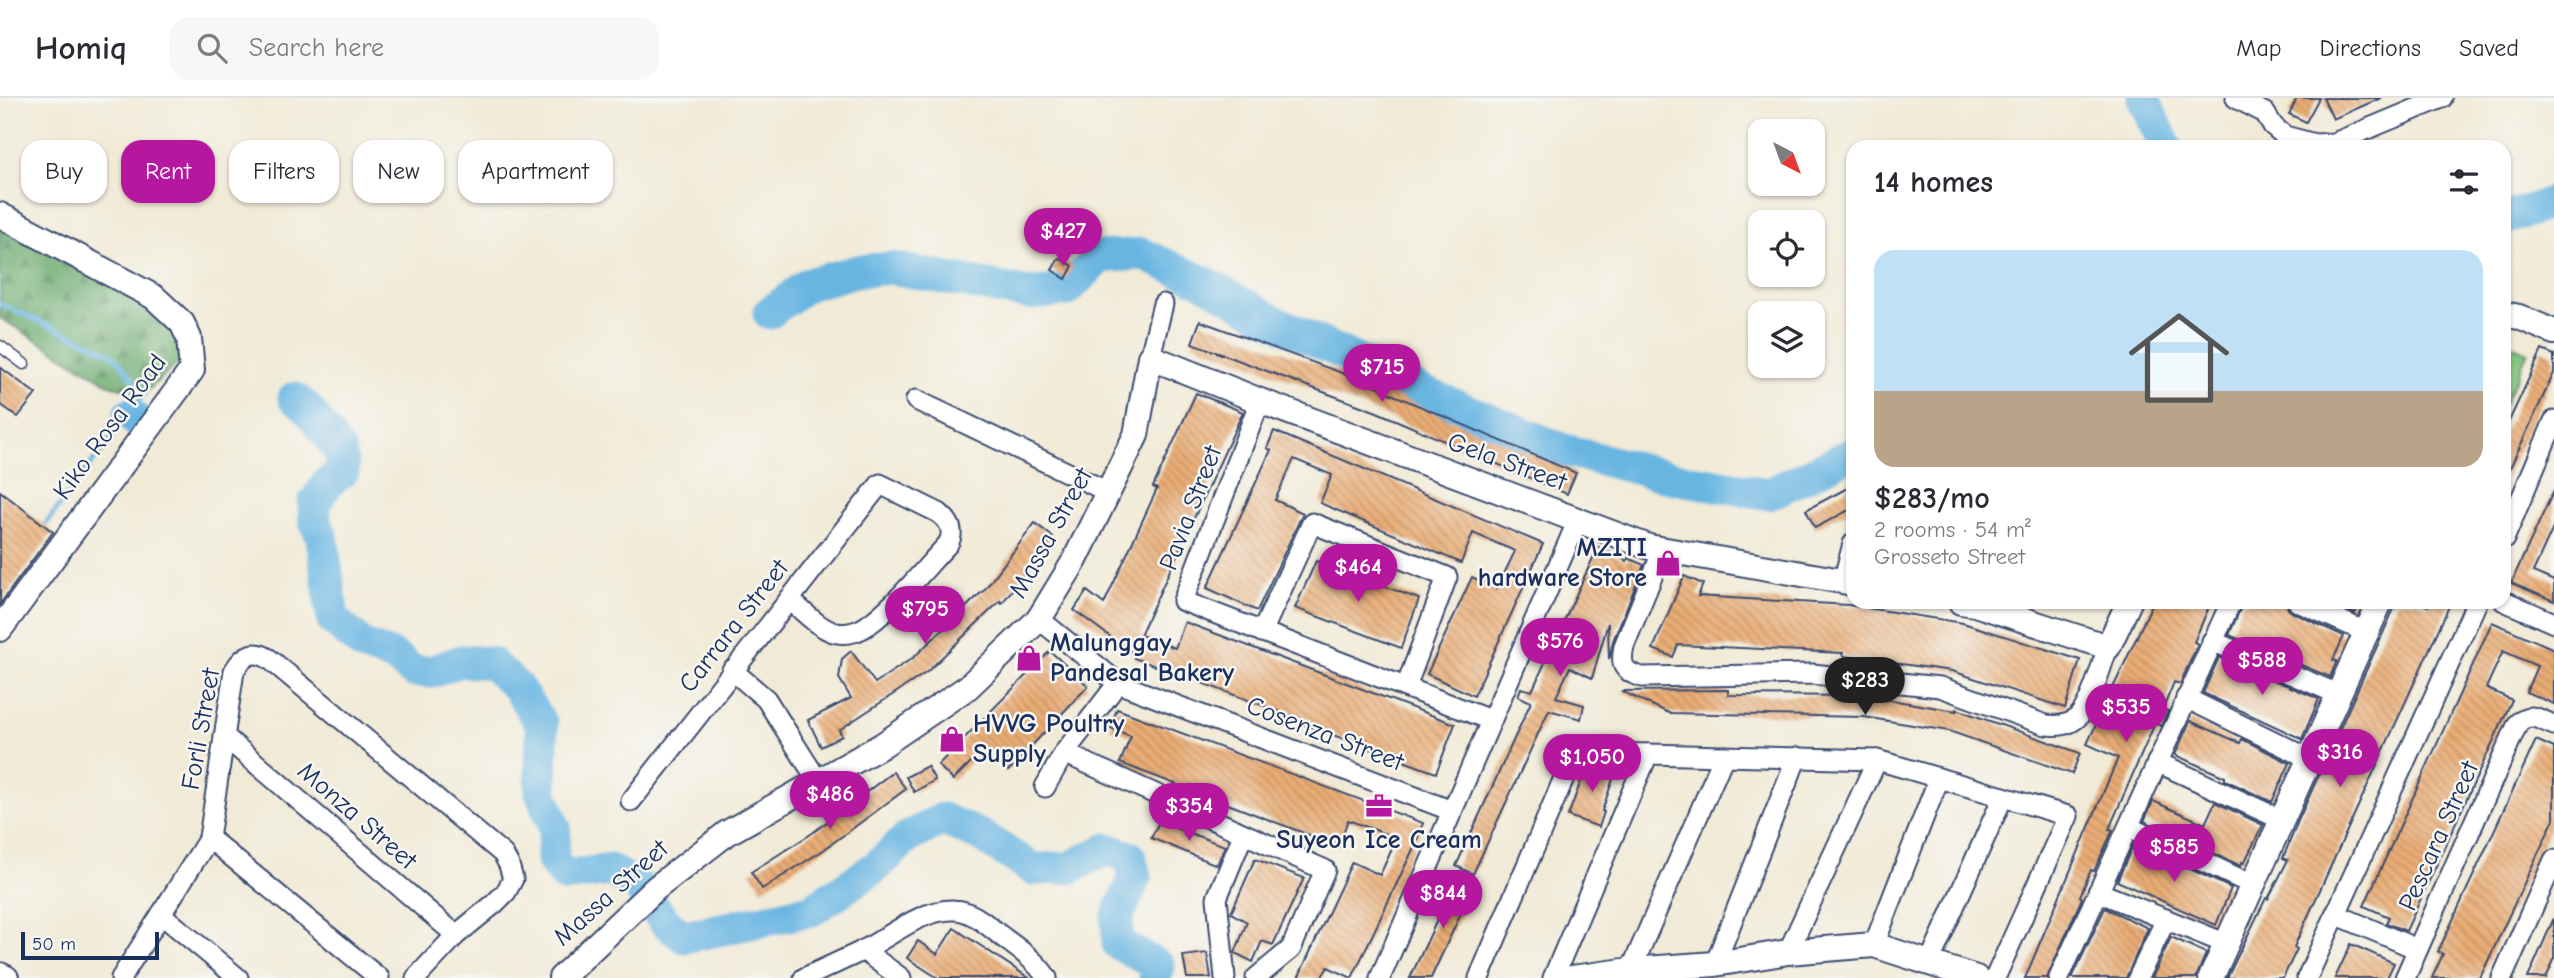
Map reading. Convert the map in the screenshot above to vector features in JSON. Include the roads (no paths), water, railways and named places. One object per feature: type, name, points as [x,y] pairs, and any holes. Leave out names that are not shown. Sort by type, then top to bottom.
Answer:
[{"type":"street","points":[[2236,98],[2269,106],[2273,126],[2285,136],[2300,140]]},
{"type":"street","points":[[2339,140],[2403,105],[2442,98]]},
{"type":"street","name":"Kiko Rosa Road","points":[[0,215],[154,297],[182,323],[189,338],[192,370],[0,629]]},
{"type":"street","name":"Massa Street","points":[[570,975],[647,896],[727,833],[881,746],[968,687],[1039,619],[1075,560],[1136,435],[1163,304]]},
{"type":"street","points":[[2511,315],[2554,332]]},
{"type":"street","name":"Gela Street","points":[[1150,357],[1649,547],[1846,582]]},
{"type":"street","points":[[916,400],[1108,492]]},
{"type":"street","name":"Pavia Street","points":[[1260,401],[1183,601],[1490,720]]},
{"type":"street","points":[[2511,522],[2554,421]]},
{"type":"street","name":"Carrara Street","points":[[631,801],[732,670],[880,484],[939,513],[951,528],[952,537],[948,544],[879,615],[852,633],[836,633],[789,599]]},
{"type":"street","points":[[1380,978],[1578,520]]},
{"type":"street","points":[[1262,632],[1312,523],[1447,577],[1406,687]]},
{"type":"street","points":[[1662,550],[1623,646],[1621,658],[1630,674],[1642,677],[1812,674],[1940,687],[2046,725],[2057,726],[2069,724],[2084,709],[2126,609]]},
{"type":"street","points":[[2511,604],[2554,623]]},
{"type":"street","points":[[2059,978],[2228,609]]},
{"type":"street","points":[[2314,609],[2366,632]]},
{"type":"street","points":[[2211,978],[2376,609]]},
{"type":"street","points":[[2307,978],[2474,609]]},
{"type":"street","points":[[2025,610],[2108,647]]},
{"type":"street","name":"Cosenza Street","points":[[1039,619],[1118,683],[1452,811]]},
{"type":"street","points":[[2212,641],[2339,695]]},
{"type":"street","name":"Forli Street","points":[[121,978],[209,838],[234,671],[241,659],[251,653],[263,654],[503,853],[513,879],[506,892],[456,935]]},
{"type":"street","points":[[732,670],[766,699],[818,781]]},
{"type":"street","points":[[1045,787],[1064,754],[1118,683]]},
{"type":"street","points":[[2186,698],[2310,759]]},
{"type":"street","name":"Pescara Street","points":[[2405,978],[2518,723],[2524,717],[2532,716],[2554,726]]},
{"type":"street","name":"Monza Street","points":[[224,736],[456,935]]},
{"type":"street","points":[[1479,978],[1575,752],[1877,760],[2068,816],[1994,978]]},
{"type":"street","points":[[1064,754],[1325,870],[1292,949],[1255,978]]},
{"type":"street","points":[[1553,978],[1648,754]]},
{"type":"street","points":[[1630,970],[1724,756]]},
{"type":"street","points":[[1715,964],[1797,758]]},
{"type":"street","points":[[1788,952],[1877,760]]},
{"type":"street","points":[[2157,762],[2282,820]]},
{"type":"street","points":[[1874,945],[1939,778]]},
{"type":"street","points":[[1929,963],[2003,797]]},
{"type":"street","points":[[2129,827],[2253,885]]},
{"type":"street","points":[[1225,978],[1217,898],[1243,835]]},
{"type":"street","points":[[209,838],[379,978]]},
{"type":"street","points":[[2502,978],[2554,860]]},
{"type":"street","points":[[2098,892],[2227,944]]},
{"type":"street","points":[[804,978],[917,921],[955,909],[971,914],[986,925],[1031,959],[1047,978]]},
{"type":"street","points":[[2335,914],[2417,949]]},
{"type":"street","points":[[162,915],[238,978]]},
{"type":"street","points":[[2137,978],[2166,919]]},
{"type":"street","points":[[415,978],[456,935]]},
{"type":"street","points":[[1572,978],[1630,970],[1715,964],[1788,952],[1874,945],[1976,978]]},
{"type":"street","points":[[863,950],[901,978]]},
{"type":"street","points":[[0,975],[6,978]]},
{"type":"lane","points":[[0,346],[24,364]]},
{"type":"waterway","points":[[2143,98],[2163,140]]},
{"type":"waterway","points":[[2511,217],[2554,202]]},
{"type":"waterway","points":[[769,313],[808,284],[858,271],[891,268],[1030,294],[1067,290],[1100,257],[1142,254],[1204,282],[1270,319],[1423,392],[1564,450],[1674,478],[1769,494],[1846,456]]},
{"type":"waterway","points":[[0,304],[111,353],[145,393],[41,530]]},
{"type":"waterway","points":[[294,398],[307,408],[340,451],[343,471],[328,483],[314,503],[315,521],[322,537],[333,620],[364,646],[393,656],[413,671],[431,672],[461,661],[491,663],[517,687],[542,725],[541,792],[555,828],[552,860],[565,876],[610,870],[637,885],[665,922],[684,937],[812,910],[876,867],[907,838],[942,819],[981,836],[1033,869],[1069,868],[1107,849],[1130,857],[1135,877],[1117,918],[1118,944],[1159,966],[1155,978]]},
{"type":"waterway","points":[[130,414],[141,425]]},
{"type":"place","name":"MZITI hardware Store","points":[[1668,563]]},
{"type":"place","name":"Malunggay Pandesal Bakery","points":[[1029,658]]},
{"type":"place","name":"HVVG Poultry Supply","points":[[952,739]]},
{"type":"place","name":"Suyeon Ice Cream","points":[[1379,806]]}]
